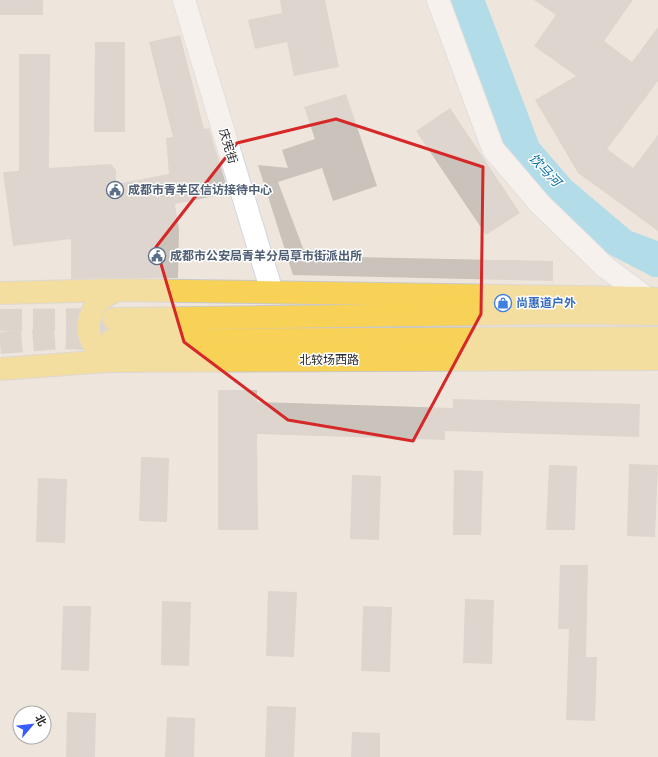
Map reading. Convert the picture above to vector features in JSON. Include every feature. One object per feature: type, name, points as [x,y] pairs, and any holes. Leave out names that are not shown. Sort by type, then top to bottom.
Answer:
[{"type":"main road","points":[[106,361],[98,353],[89,336],[90,317],[96,303],[116,290]]},
{"type":"main road","points":[[0,294],[116,290],[272,292],[654,304]]},
{"type":"main road","points":[[654,304],[571,313],[113,330],[658,338]]},
{"type":"main road","name":"北较场西路","points":[[0,369],[106,361],[658,359]]},
{"type":"street","name":"庆宪街","points":[[184,0],[272,292]]},
{"type":"street","points":[[438,0],[494,149],[545,209],[606,267],[654,304]]},
{"type":"highlighted area","points":[[336,119],[483,167],[481,314],[413,441],[288,420],[184,342],[156,247],[237,143]]},
{"type":"water","name":"饮马河","points":[[446,0],[485,0],[539,143],[571,180],[631,231],[658,241],[658,277],[653,277],[591,245],[494,140]]},
{"type":"building","points":[[0,0],[43,0],[43,15],[0,15]]},
{"type":"building","points":[[280,0],[325,0],[339,67],[294,76],[287,42],[255,49],[248,20],[282,13]]},
{"type":"building","points":[[534,0],[633,0],[604,41],[632,62],[658,27],[658,81],[607,149],[633,168],[658,135],[658,231],[578,173],[535,100],[576,76],[534,46],[556,15]]},
{"type":"building","points":[[180,35],[204,129],[209,128],[226,184],[223,186],[225,194],[175,204],[179,230],[178,278],[71,279],[71,239],[13,246],[3,172],[19,171],[19,54],[50,54],[49,168],[111,164],[116,170],[116,184],[169,174],[166,138],[173,137],[149,42]]},
{"type":"building","points":[[95,42],[125,42],[125,132],[94,132]]},
{"type":"building","points":[[346,94],[377,186],[333,201],[322,168],[278,182],[306,256],[553,261],[553,281],[293,275],[258,165],[288,168],[282,150],[315,139],[304,107]]},
{"type":"building","points":[[450,108],[520,213],[486,235],[416,131]]},
{"type":"building","points":[[218,390],[257,390],[257,402],[453,408],[453,399],[640,404],[639,437],[445,431],[445,440],[257,434],[258,530],[218,530]]},
{"type":"building","points":[[141,457],[169,458],[167,522],[139,521]]},
{"type":"building","points":[[629,464],[658,465],[655,537],[627,536]]},
{"type":"building","points":[[549,465],[577,466],[575,530],[546,530]]},
{"type":"building","points":[[454,470],[483,471],[481,535],[453,535]]},
{"type":"building","points":[[352,475],[381,476],[379,540],[350,539]]},
{"type":"building","points":[[38,478],[67,479],[65,543],[36,542]]},
{"type":"building","points":[[560,565],[588,565],[586,657],[597,657],[595,721],[566,720],[569,629],[558,629]]},
{"type":"building","points":[[268,591],[297,592],[294,657],[266,656]]},
{"type":"building","points":[[465,599],[494,600],[492,664],[463,663]]},
{"type":"building","points":[[162,601],[191,602],[189,666],[161,665]]},
{"type":"building","points":[[63,606],[91,606],[89,671],[61,670]]},
{"type":"building","points":[[363,606],[392,607],[390,672],[361,671]]},
{"type":"building","points":[[267,706],[296,707],[294,757],[265,757]]},
{"type":"building","points":[[67,712],[96,713],[95,757],[66,757]]},
{"type":"building","points":[[167,717],[195,718],[194,757],[165,757]]},
{"type":"building","points":[[352,732],[380,733],[380,757],[351,757]]},
{"type":"tunnel","points":[[0,320],[114,319]]},
{"type":"tunnel","points":[[0,343],[62,338],[109,340]]},
{"type":"place","name":"成都市青羊区信访接待中心","points":[[115,190]]},
{"type":"place","name":"成都市公安局青羊分局草市街派出所","points":[[157,256]]},
{"type":"place","name":"尚惠道户外","points":[[503,303]]}]
